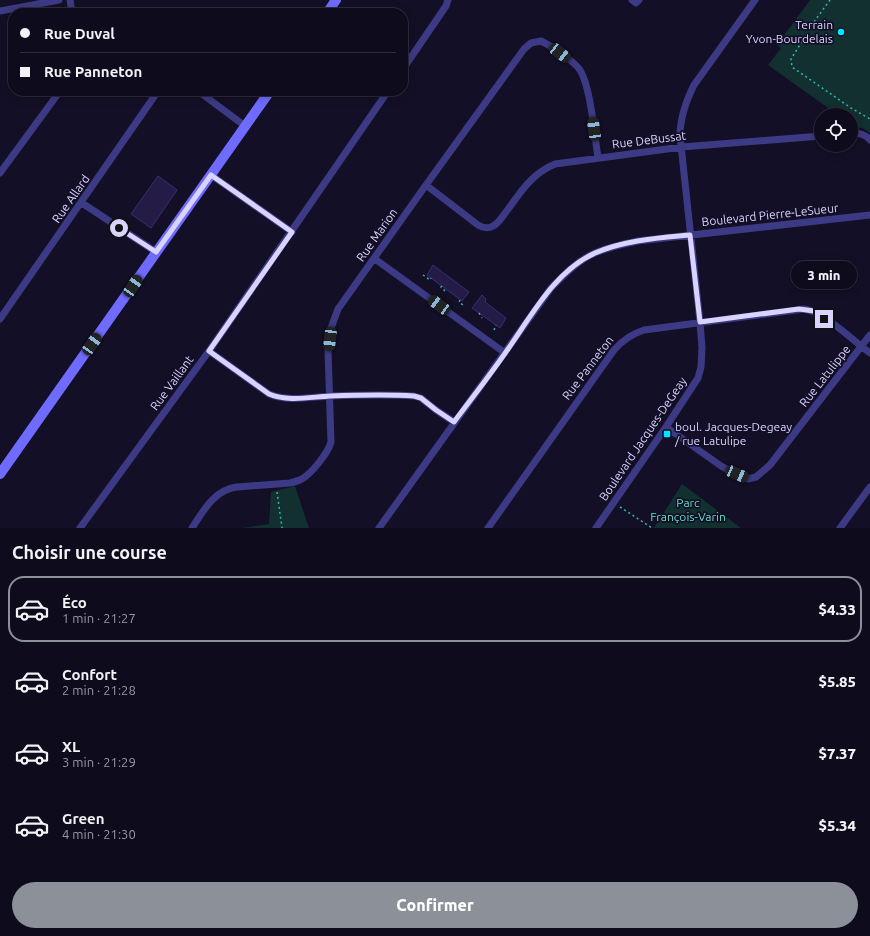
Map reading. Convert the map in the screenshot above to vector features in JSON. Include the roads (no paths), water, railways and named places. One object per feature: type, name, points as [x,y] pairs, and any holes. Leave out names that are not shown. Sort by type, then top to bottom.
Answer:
[{"type":"main road","points":[[0,474],[266,96]]},
{"type":"street","points":[[16,8],[59,0]]},
{"type":"street","points":[[408,62],[446,6],[448,0]]},
{"type":"street","points":[[632,0],[636,3],[638,0]]},
{"type":"street","name":"Boulevard Jacques-DeGeay","points":[[596,528],[698,378],[701,366],[702,348],[680,136],[681,117],[687,99],[694,85],[756,0]]},
{"type":"street","name":"Rue Marion","points":[[192,528],[210,502],[223,491],[237,487],[290,483],[303,479],[327,451],[331,442],[328,350],[331,328],[338,309],[524,49],[531,43],[541,41],[550,46],[578,68],[584,78],[598,157]]},
{"type":"street","points":[[0,173],[56,96]]},
{"type":"street","name":"Rue Allard","points":[[0,319],[82,203],[155,96]]},
{"type":"street","points":[[205,96],[245,126]]},
{"type":"street","name":"Rue Vaillant","points":[[80,528],[209,351],[385,96]]},
{"type":"street","points":[[858,133],[867,136],[870,140]]},
{"type":"street","name":"Rue DeBussat","points":[[426,185],[478,225],[483,228],[488,228],[498,223],[539,172],[555,164],[598,157],[682,147],[814,137]]},
{"type":"street","points":[[211,175],[292,232]]},
{"type":"street","points":[[82,203],[156,252]]},
{"type":"street","name":"Boulevard Pierre-LeSueur","points":[[379,528],[454,422],[506,353],[551,288],[574,266],[594,253],[638,240],[870,215]]},
{"type":"street","points":[[374,259],[506,353]]},
{"type":"street","name":"Rue Panneton","points":[[488,528],[614,350],[622,341],[632,334],[644,330],[799,309],[810,310],[832,323],[870,352]]},
{"type":"street","name":"Rue Latulippe","points":[[666,427],[732,472],[748,479],[756,477],[770,465],[870,335]]},
{"type":"street","points":[[209,351],[269,394],[279,398],[288,399],[330,396],[414,396],[421,398],[454,422]]},
{"type":"street","points":[[840,528],[870,487]]},
{"type":"place","name":"Terrain Yvon-Bourdelais","points":[[841,32]]},
{"type":"place","name":"boul. Jacques-Degeay / rue Latulipe","points":[[667,434]]},
{"type":"park label","name":"Parc François-Varin","points":[[688,510]]}]
